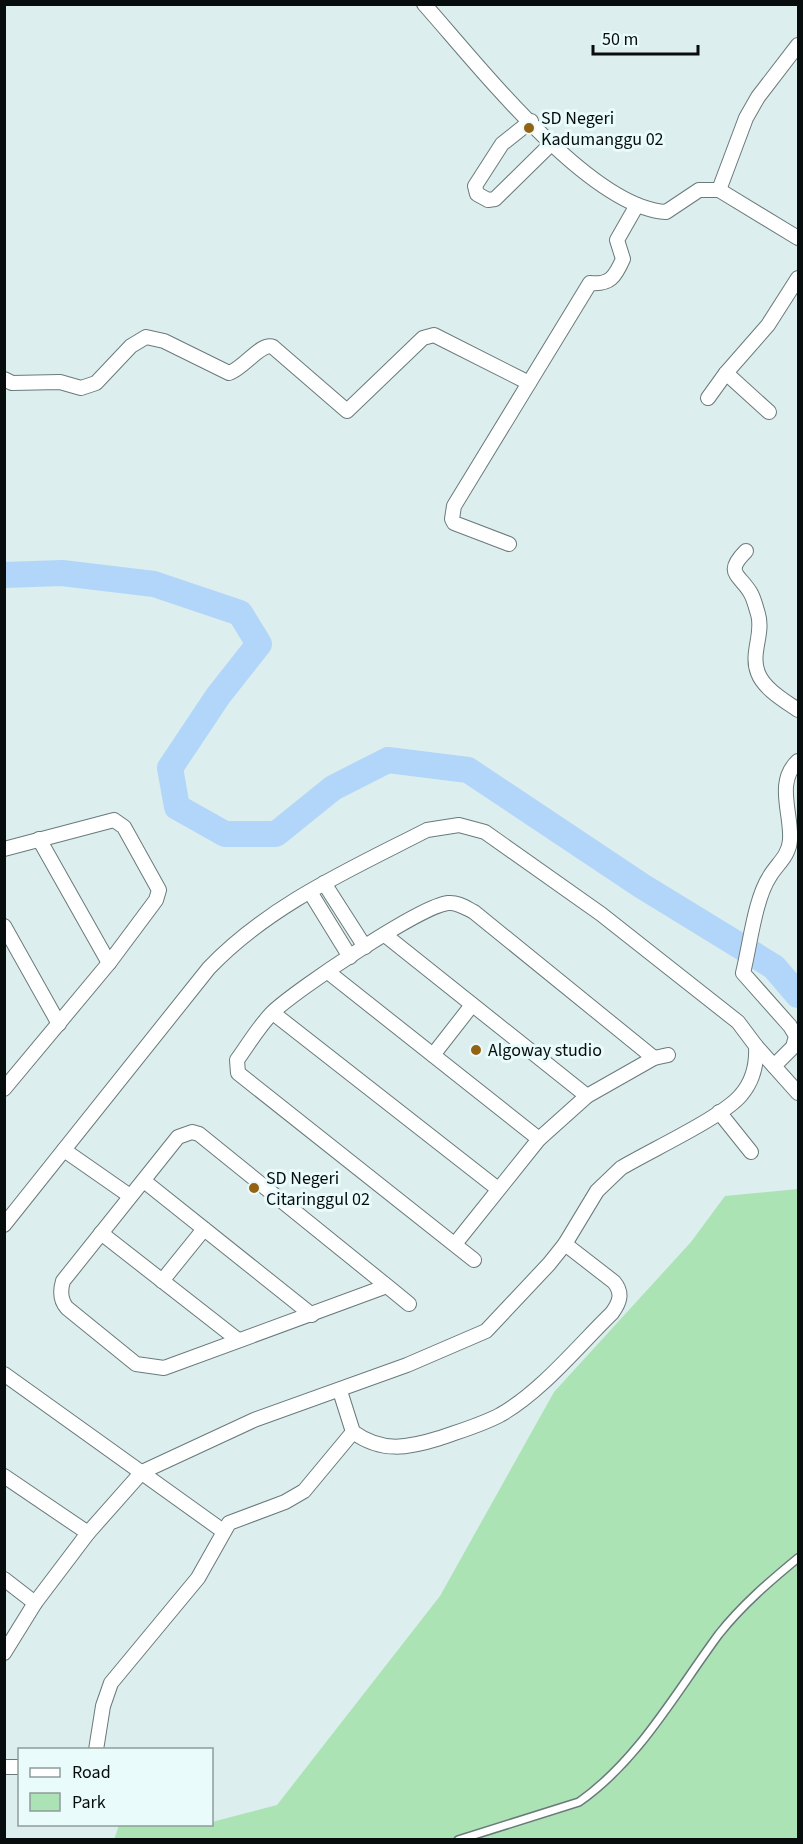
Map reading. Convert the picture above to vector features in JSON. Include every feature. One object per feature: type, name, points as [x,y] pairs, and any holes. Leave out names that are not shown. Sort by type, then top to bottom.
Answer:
[{"type":"street","points":[[424,4],[552,143],[594,180],[637,206],[666,212],[699,190],[719,190],[798,238]]},
{"type":"street","points":[[719,190],[746,118],[758,97],[798,45]]},
{"type":"street","points":[[531,121],[502,144],[475,186],[477,194],[488,200],[495,200],[552,143]]},
{"type":"street","points":[[508,543],[459,526],[454,523],[452,513],[590,283],[604,285],[611,281],[623,259],[617,240],[637,206]]},
{"type":"street","points":[[708,398],[726,373],[768,325],[798,278]]},
{"type":"street","points":[[4,379],[12,383],[60,382],[81,388],[89,387],[131,346],[146,337],[155,337],[229,373],[239,370],[262,347],[267,345],[273,347],[347,411],[423,338],[434,335],[529,383]]},
{"type":"street","points":[[726,373],[769,412]]},
{"type":"street","points":[[746,551],[739,558],[734,570],[735,576],[750,592],[759,617],[760,632],[754,655],[758,672],[762,682],[798,710]]},
{"type":"street","points":[[774,1066],[793,1047],[796,1036],[790,1026],[743,973],[763,887],[788,848],[790,838],[786,788],[789,773],[798,761]]},
{"type":"street","points":[[4,849],[114,820],[124,827],[157,885],[156,900],[109,963],[5,1087]]},
{"type":"street","points":[[4,1226],[225,951],[256,925],[324,883],[427,830],[459,825],[479,829],[601,914],[738,1022],[798,1093]]},
{"type":"street","points":[[39,839],[109,963]]},
{"type":"street","points":[[324,883],[365,947]]},
{"type":"street","points":[[310,892],[350,957]]},
{"type":"street","points":[[474,1260],[238,1073],[237,1060],[273,1013],[365,947],[435,907],[449,903],[461,905],[474,912],[654,1058]]},
{"type":"street","points":[[4,926],[59,1024]]},
{"type":"street","points":[[385,935],[587,1096]]},
{"type":"street","points":[[328,972],[538,1138]]},
{"type":"street","points":[[433,1055],[472,1005]]},
{"type":"street","points":[[273,1013],[498,1189]]},
{"type":"street","points":[[4,1653],[35,1603],[88,1533],[142,1472],[254,1420],[340,1391],[486,1331],[523,1293],[565,1244],[597,1191],[609,1178],[621,1168],[734,1102],[749,1083],[757,1058],[756,1046]]},
{"type":"street","points":[[455,1244],[538,1138],[587,1096],[654,1058],[668,1055]]},
{"type":"street","points":[[719,1112],[751,1152]]},
{"type":"street","points":[[387,1286],[164,1368],[154,1369],[136,1364],[67,1308],[61,1296],[63,1281],[130,1196],[178,1137],[192,1131],[199,1134],[387,1286],[409,1304]]},
{"type":"street","points":[[64,1150],[130,1196]]},
{"type":"street","points":[[144,1181],[312,1315]]},
{"type":"street","points":[[162,1281],[204,1229]]},
{"type":"street","points":[[101,1233],[238,1341]]},
{"type":"street","points":[[340,1391],[353,1432],[383,1446],[413,1447],[481,1424],[519,1402],[612,1313],[619,1300],[619,1288],[614,1282],[565,1244]]},
{"type":"street","points":[[6,1376],[223,1531]]},
{"type":"street","points":[[96,1748],[103,1706],[111,1683],[198,1578],[213,1554],[223,1531],[235,1520],[285,1502],[303,1491],[353,1432]]},
{"type":"street","points":[[4,1476],[88,1533]]},
{"type":"street","points":[[4,1580],[35,1603]]},
{"type":"lane","points":[[458,1839],[579,1803],[590,1795],[632,1754],[743,1606],[798,1558]]},
{"type":"green space","points":[[798,1189],[798,1839],[114,1840],[119,1826],[213,1826],[213,1822],[277,1805],[440,1596],[554,1392],[691,1242],[725,1196]]},
{"type":"waterway","points":[[4,575],[62,573],[154,584],[240,613],[259,644],[218,696],[170,768],[177,807],[225,834],[276,834],[333,788],[388,760],[468,770],[642,886],[774,967],[798,995]]},
{"type":"place","name":"SD Negeri Kadumanggu 02","points":[[529,128]]},
{"type":"place","name":"Algoway studio","points":[[476,1050]]},
{"type":"place","name":"SD Negeri Citaringgul 02","points":[[254,1188]]}]
